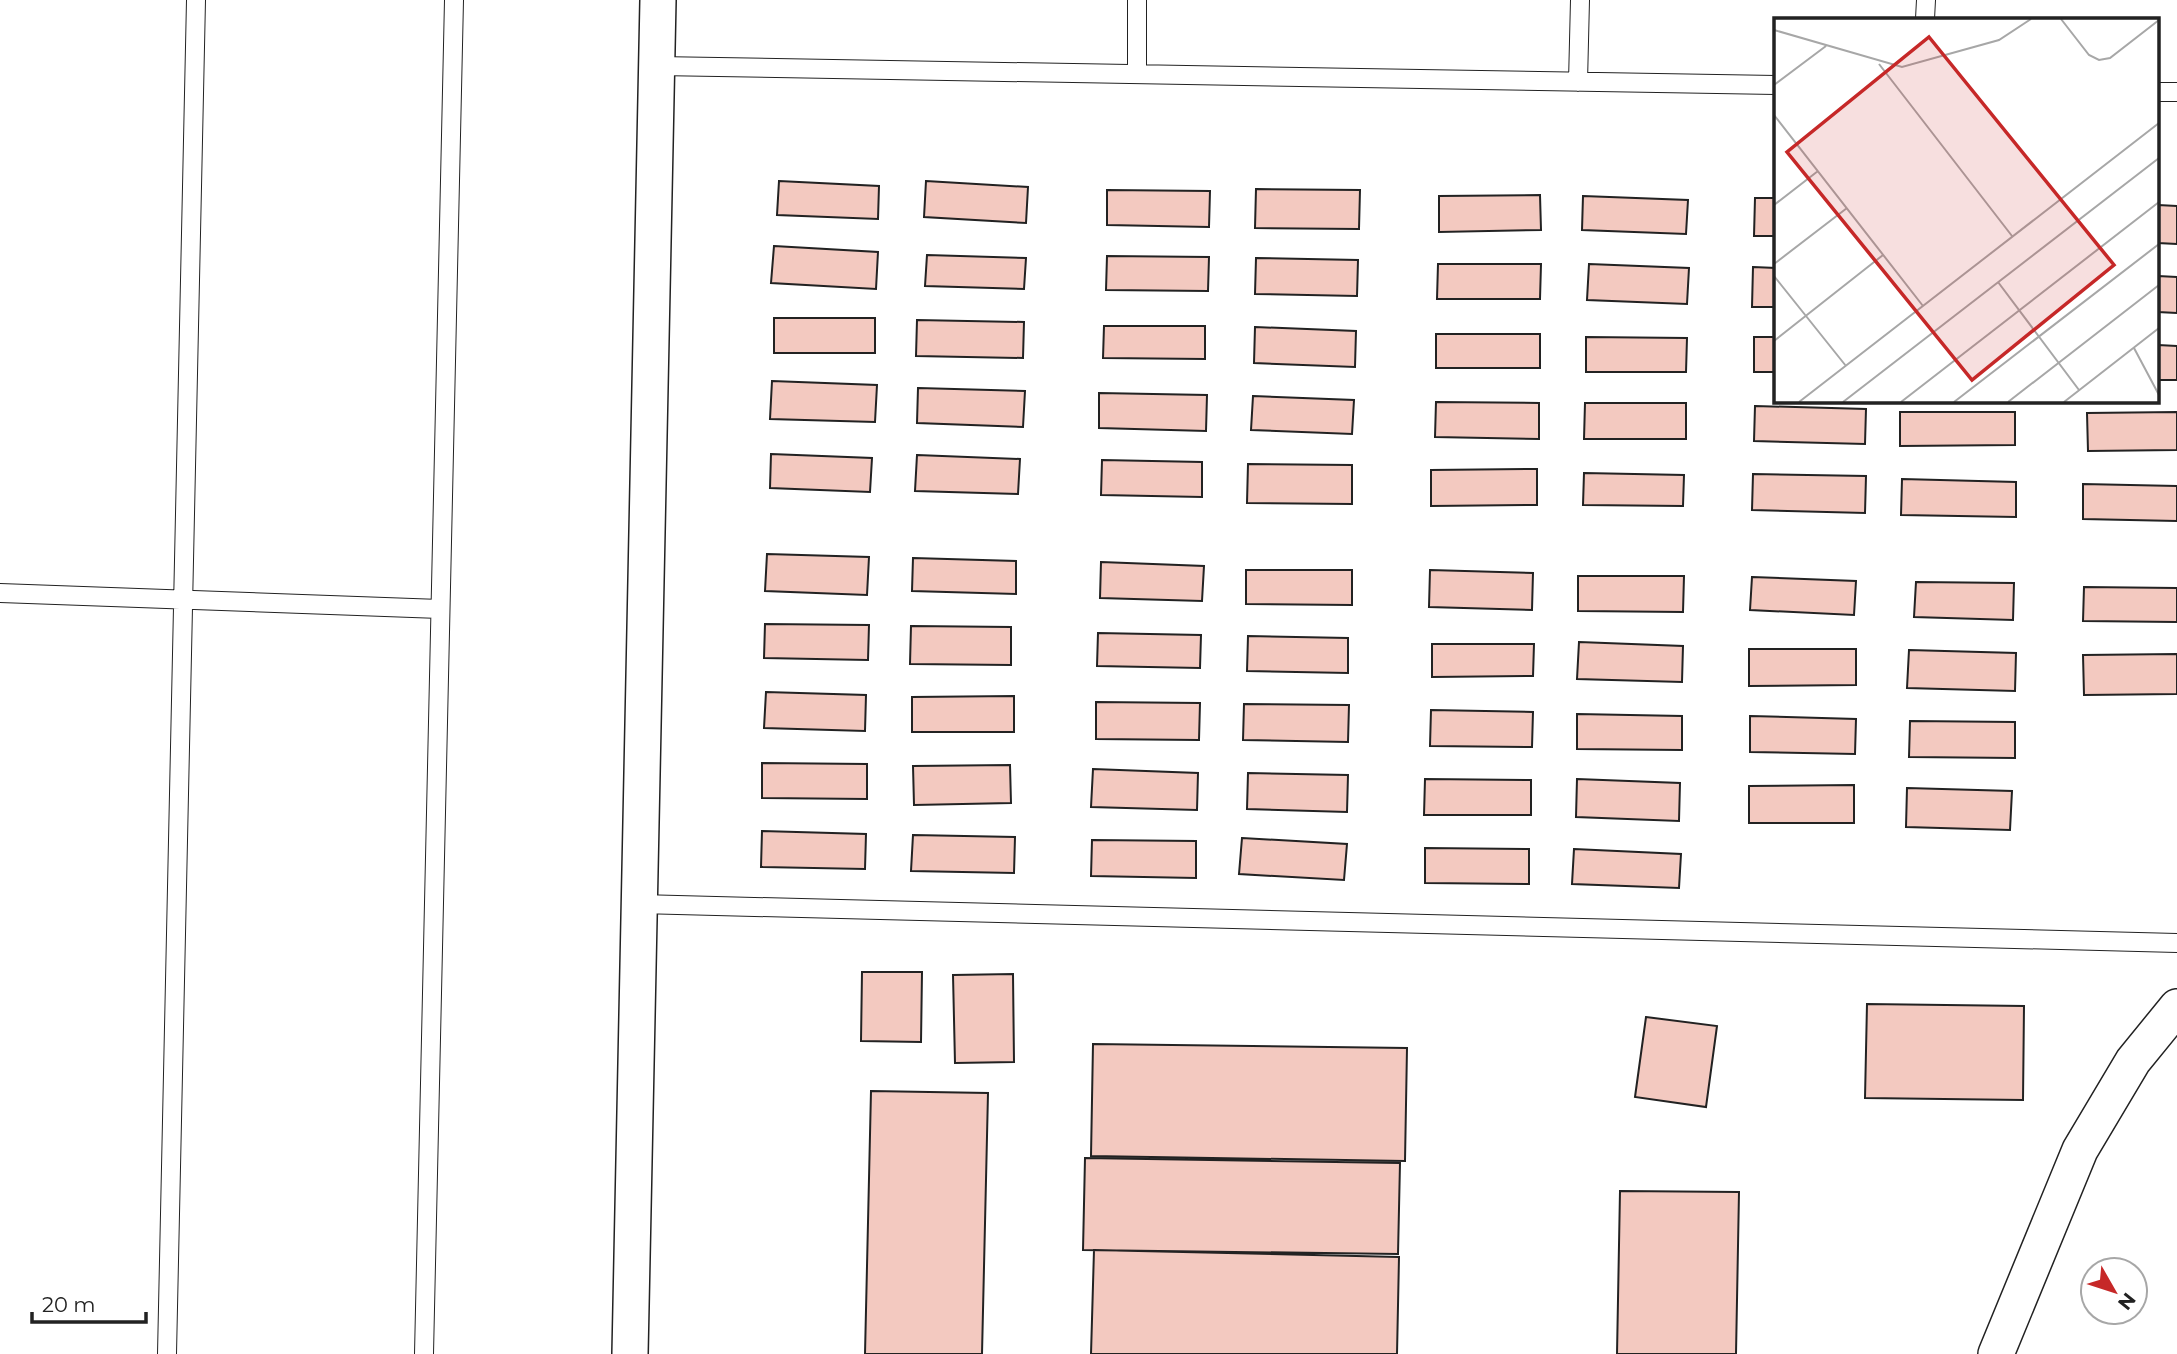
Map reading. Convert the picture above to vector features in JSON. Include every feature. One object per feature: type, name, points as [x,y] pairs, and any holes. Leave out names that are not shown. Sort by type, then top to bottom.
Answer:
[{"type":"street","points":[[630,1354],[658,0]]},
{"type":"street","points":[[1996,1354],[2080,1150],[2133,1061],[2177,1007]]},
{"type":"lane","points":[[167,1354],[196,0]]},
{"type":"lane","points":[[424,1354],[454,0]]},
{"type":"lane","points":[[1137,74],[1138,0]]},
{"type":"lane","points":[[1578,82],[1580,0]]},
{"type":"lane","points":[[1925,18],[1926,0]]},
{"type":"lane","points":[[657,66],[1774,85]]},
{"type":"lane","points":[[0,593],[440,609]]},
{"type":"lane","points":[[639,904],[2177,943]]},
{"type":"building","points":[[779,181],[879,186],[878,219],[777,215]]},
{"type":"building","points":[[926,181],[1028,187],[1026,223],[924,217]]},
{"type":"building","points":[[1256,189],[1360,190],[1359,229],[1255,228]]},
{"type":"building","points":[[1107,190],[1210,191],[1209,227],[1107,225]]},
{"type":"building","points":[[1540,195],[1541,230],[1439,232],[1439,196]]},
{"type":"building","points":[[1583,196],[1688,200],[1686,234],[1582,230]]},
{"type":"building","points":[[1755,198],[1774,198],[1774,236],[1754,236]]},
{"type":"building","points":[[2160,205],[2177,206],[2177,244],[2160,243]]},
{"type":"building","points":[[774,246],[878,252],[876,289],[771,283]]},
{"type":"building","points":[[927,255],[1026,258],[1024,289],[925,286]]},
{"type":"building","points":[[1107,256],[1209,257],[1208,291],[1106,290]]},
{"type":"building","points":[[1256,258],[1358,260],[1357,296],[1255,294]]},
{"type":"building","points":[[1438,264],[1541,264],[1540,299],[1437,299]]},
{"type":"building","points":[[1589,264],[1689,268],[1687,304],[1587,300]]},
{"type":"building","points":[[1753,267],[1774,268],[1774,307],[1752,307]]},
{"type":"building","points":[[2160,276],[2177,277],[2177,313],[2160,312]]},
{"type":"building","points":[[774,318],[875,318],[875,353],[774,353]]},
{"type":"building","points":[[917,320],[1024,322],[1023,358],[916,356]]},
{"type":"building","points":[[1104,326],[1205,326],[1205,359],[1103,358]]},
{"type":"building","points":[[1255,327],[1356,331],[1355,367],[1254,363]]},
{"type":"building","points":[[1436,334],[1540,334],[1540,368],[1436,368]]},
{"type":"building","points":[[1586,337],[1687,338],[1686,372],[1586,372]]},
{"type":"building","points":[[1754,337],[1774,337],[1774,372],[1754,372]]},
{"type":"building","points":[[2160,345],[2177,346],[2177,380],[2160,380]]},
{"type":"building","points":[[772,381],[877,385],[875,422],[770,419]]},
{"type":"building","points":[[918,388],[1025,391],[1023,427],[917,423]]},
{"type":"building","points":[[1099,393],[1207,395],[1206,431],[1099,428]]},
{"type":"building","points":[[1253,396],[1354,400],[1352,434],[1251,430]]},
{"type":"building","points":[[1436,402],[1539,403],[1539,439],[1435,437]]},
{"type":"building","points":[[1585,403],[1686,403],[1686,439],[1584,439]]},
{"type":"building","points":[[1755,406],[1866,409],[1865,444],[1754,441]]},
{"type":"building","points":[[1900,412],[2015,412],[2015,445],[1900,446]]},
{"type":"building","points":[[2177,412],[2177,450],[2088,451],[2087,413]]},
{"type":"building","points":[[771,454],[872,458],[870,492],[770,488]]},
{"type":"building","points":[[917,455],[1020,459],[1018,494],[915,491]]},
{"type":"building","points":[[1102,460],[1202,462],[1202,497],[1101,495]]},
{"type":"building","points":[[1248,464],[1352,465],[1352,504],[1247,503]]},
{"type":"building","points":[[1537,469],[1537,505],[1431,506],[1431,470]]},
{"type":"building","points":[[1584,473],[1684,475],[1683,506],[1583,505]]},
{"type":"building","points":[[1753,474],[1866,476],[1865,513],[1752,510]]},
{"type":"building","points":[[1902,479],[2016,482],[2016,517],[1901,515]]},
{"type":"building","points":[[2083,484],[2177,486],[2177,521],[2083,519]]},
{"type":"building","points":[[767,554],[869,557],[867,595],[765,591]]},
{"type":"building","points":[[913,558],[1016,561],[1016,594],[912,591]]},
{"type":"building","points":[[1101,562],[1204,566],[1202,601],[1100,598]]},
{"type":"building","points":[[1246,570],[1352,570],[1352,605],[1246,604]]},
{"type":"building","points":[[1430,570],[1533,573],[1532,610],[1429,607]]},
{"type":"building","points":[[1578,576],[1684,576],[1683,612],[1578,611]]},
{"type":"building","points":[[1752,577],[1856,581],[1854,615],[1750,610]]},
{"type":"building","points":[[1916,582],[2014,583],[2013,620],[1914,617]]},
{"type":"building","points":[[2084,587],[2177,588],[2177,622],[2083,621]]},
{"type":"building","points":[[765,624],[869,625],[868,660],[764,658]]},
{"type":"building","points":[[911,626],[1011,627],[1011,665],[910,664]]},
{"type":"building","points":[[1098,633],[1201,635],[1200,668],[1097,666]]},
{"type":"building","points":[[1248,636],[1348,638],[1348,673],[1247,671]]},
{"type":"building","points":[[1579,642],[1683,646],[1682,682],[1577,679]]},
{"type":"building","points":[[1432,644],[1534,644],[1533,676],[1432,677]]},
{"type":"building","points":[[1749,649],[1856,649],[1856,685],[1749,686]]},
{"type":"building","points":[[1909,650],[2016,653],[2015,691],[1907,688]]},
{"type":"building","points":[[2177,654],[2177,694],[2084,695],[2083,655]]},
{"type":"building","points":[[766,692],[866,695],[865,731],[764,728]]},
{"type":"building","points":[[1014,696],[1014,732],[912,732],[912,697]]},
{"type":"building","points":[[1096,702],[1200,703],[1199,740],[1096,739]]},
{"type":"building","points":[[1244,704],[1349,705],[1348,742],[1243,740]]},
{"type":"building","points":[[1431,710],[1533,712],[1532,747],[1430,746]]},
{"type":"building","points":[[1577,714],[1682,716],[1682,750],[1577,749]]},
{"type":"building","points":[[1750,716],[1856,719],[1855,754],[1750,752]]},
{"type":"building","points":[[1910,721],[2015,722],[2015,758],[1909,757]]},
{"type":"building","points":[[762,763],[867,764],[867,799],[762,798]]},
{"type":"building","points":[[1010,765],[1011,803],[914,805],[913,766]]},
{"type":"building","points":[[1093,769],[1198,773],[1197,810],[1091,807]]},
{"type":"building","points":[[1248,773],[1348,775],[1347,812],[1247,809]]},
{"type":"building","points":[[1425,779],[1531,780],[1531,815],[1424,815]]},
{"type":"building","points":[[1577,779],[1680,783],[1679,821],[1576,817]]},
{"type":"building","points":[[1854,785],[1854,823],[1749,823],[1749,786]]},
{"type":"building","points":[[1907,788],[2012,791],[2010,830],[1906,827]]},
{"type":"building","points":[[762,831],[866,834],[865,869],[761,867]]},
{"type":"building","points":[[913,835],[1015,837],[1014,873],[911,871]]},
{"type":"building","points":[[1242,838],[1347,844],[1344,880],[1239,874]]},
{"type":"building","points":[[1092,840],[1196,841],[1196,878],[1091,876]]},
{"type":"building","points":[[1425,848],[1529,849],[1529,884],[1425,883]]},
{"type":"building","points":[[1574,849],[1681,854],[1679,888],[1572,884]]},
{"type":"building","points":[[862,972],[922,972],[921,1042],[861,1041]]},
{"type":"building","points":[[1013,974],[1014,1062],[955,1063],[953,975]]},
{"type":"building","points":[[1867,1004],[2024,1006],[2023,1100],[1865,1098]]},
{"type":"building","points":[[1646,1017],[1717,1026],[1706,1107],[1635,1097]]},
{"type":"building","points":[[1093,1044],[1407,1048],[1405,1161],[1091,1156]]},
{"type":"building","points":[[871,1091],[988,1093],[982,1354],[865,1354]]},
{"type":"building","points":[[1085,1158],[1400,1163],[1398,1254],[1083,1250]]},
{"type":"building","points":[[1620,1191],[1739,1192],[1736,1354],[1617,1354]]},
{"type":"building","points":[[1094,1250],[1399,1257],[1397,1354],[1091,1354]]}]
